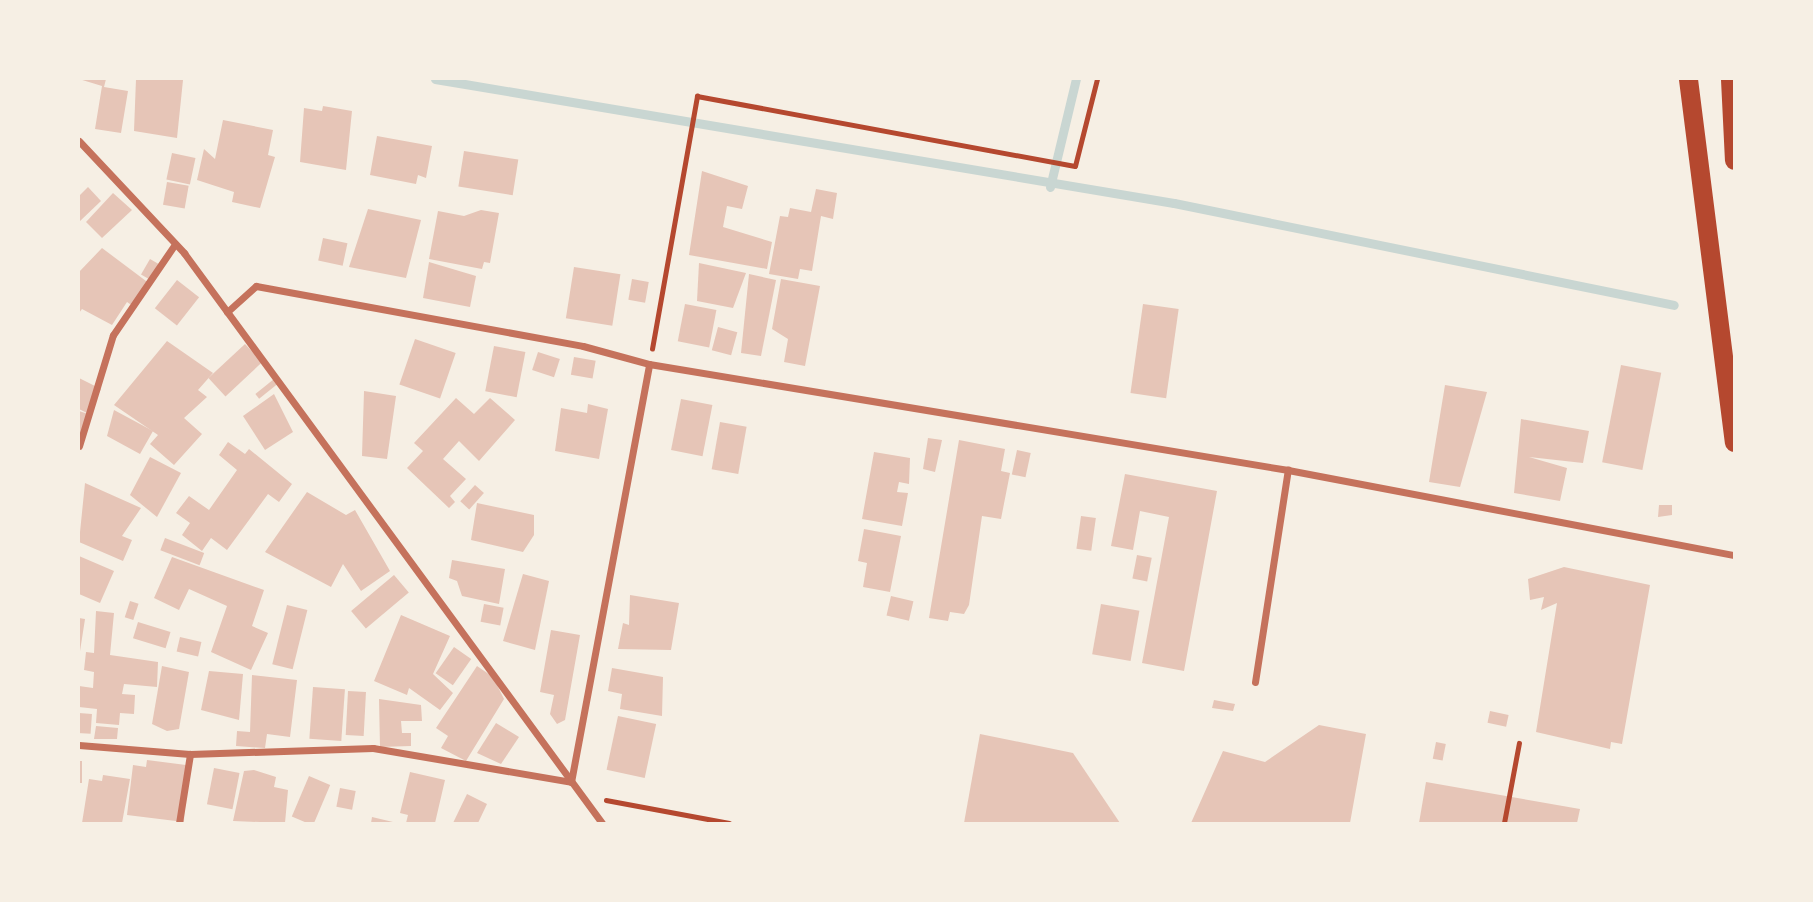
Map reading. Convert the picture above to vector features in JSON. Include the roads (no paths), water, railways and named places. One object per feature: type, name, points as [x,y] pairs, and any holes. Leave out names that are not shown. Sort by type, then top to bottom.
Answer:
[{"type":"highway","points":[[1688,79],[1734,442]]},
{"type":"highway","points":[[1730,79],[1734,160]]},
{"type":"street","points":[[79,141],[175,244],[228,312],[601,823]]},
{"type":"street","points":[[79,446],[113,335],[175,244]]},
{"type":"street","points":[[228,312],[256,286],[583,346],[649,365],[1288,470],[1734,555]]},
{"type":"street","points":[[571,782],[649,365]]},
{"type":"street","points":[[1255,682],[1288,470]]},
{"type":"street","points":[[79,745],[190,754],[373,748],[571,782]]},
{"type":"street","points":[[179,823],[190,754]]},
{"type":"waterway","points":[[435,79],[1174,203],[1674,305]]},
{"type":"waterway","points":[[1050,187],[1076,79]]}]
